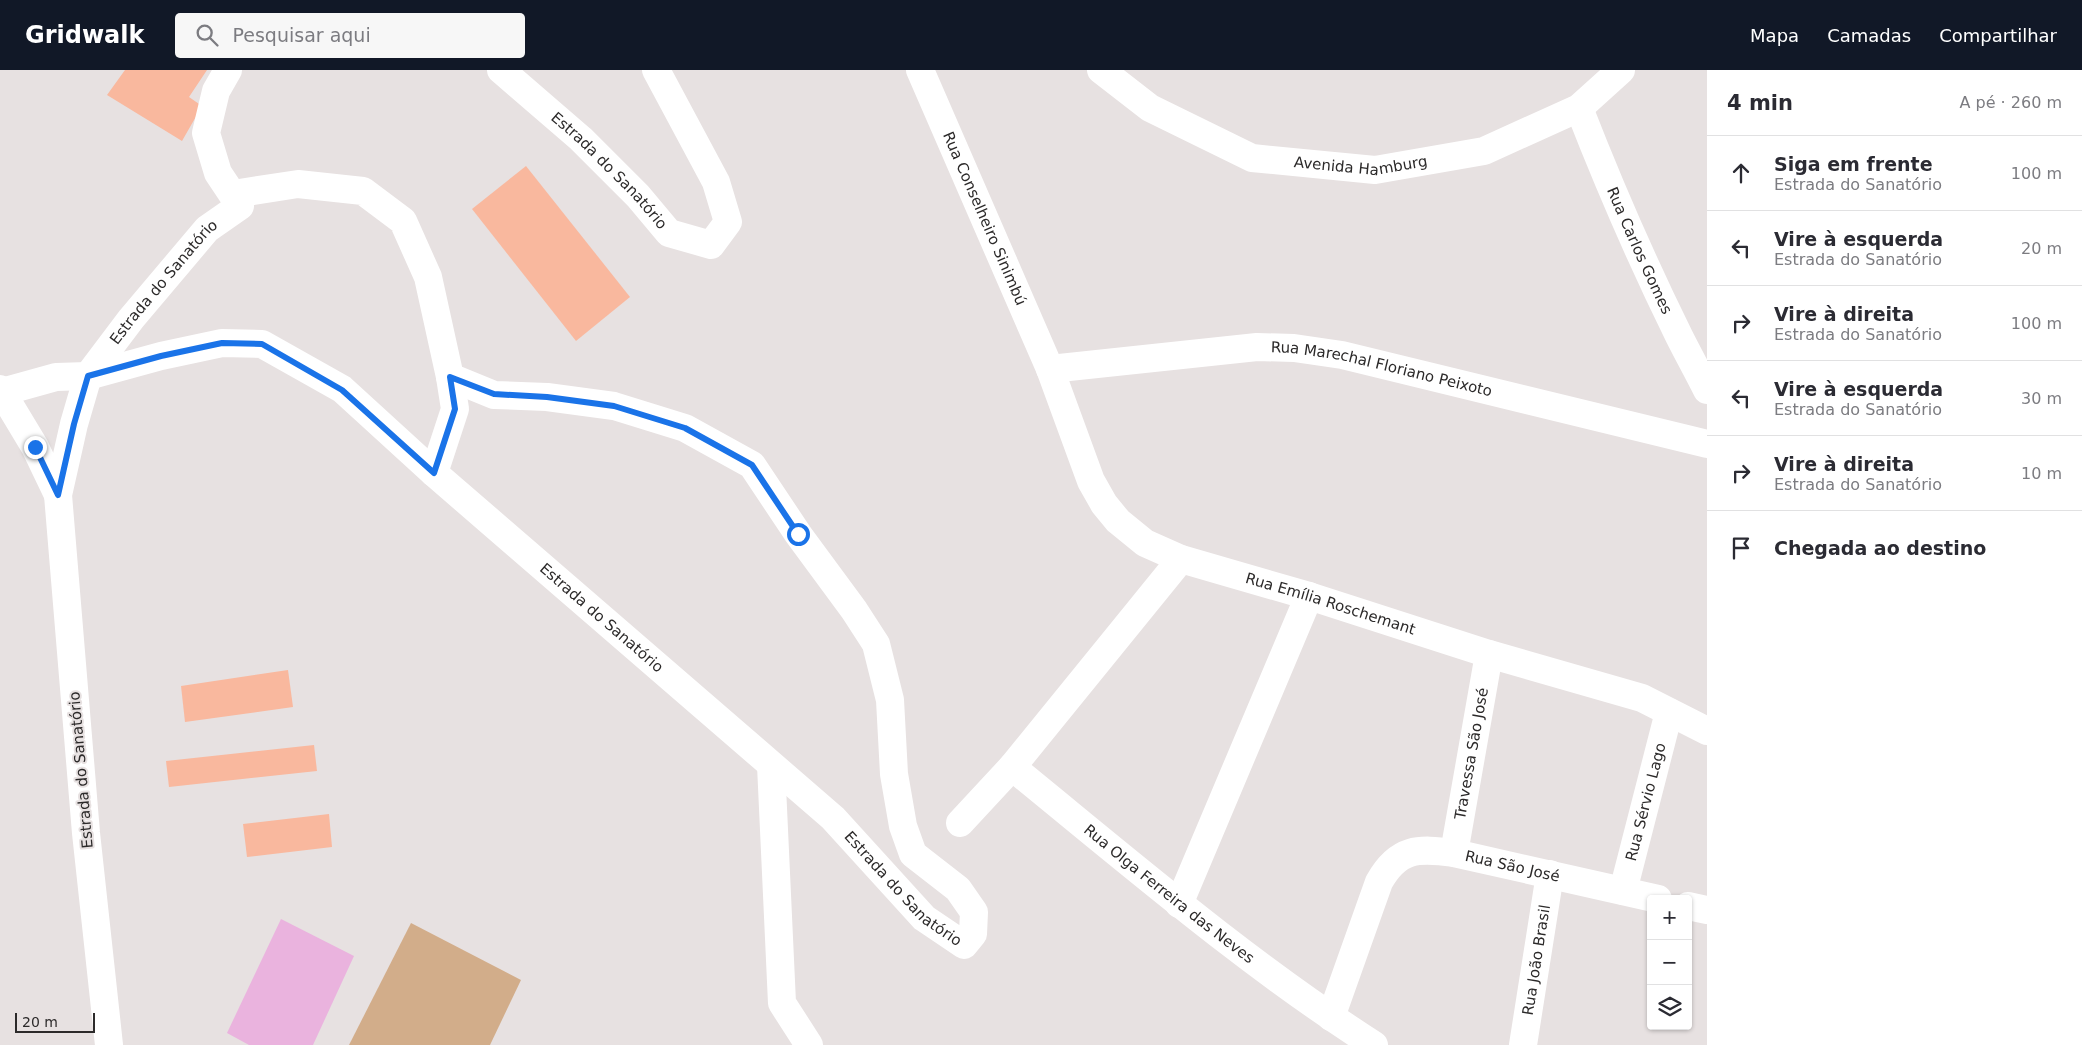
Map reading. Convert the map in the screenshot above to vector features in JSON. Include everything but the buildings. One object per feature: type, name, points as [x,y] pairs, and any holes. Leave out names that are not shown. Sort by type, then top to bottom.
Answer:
[{"type":"street","points":[[228,70],[216,92],[206,133],[218,173],[232,194],[298,184],[363,191],[403,221],[428,277],[450,377],[455,409],[434,473]]},
{"type":"street","name":"Estrada do Sanatório","points":[[501,70],[581,139],[638,196],[669,233],[711,244],[728,222],[718,190],[656,70]]},
{"type":"street","name":"Rua Conselheiro Sinimbú","points":[[920,70],[1050,369]]},
{"type":"street","name":"Avenida Hamburg","points":[[1101,70],[1150,108],[1252,158],[1375,170],[1484,151],[1579,108],[1621,70]]},
{"type":"street","name":"Rua Carlos Gomes","points":[[1579,108],[1598,159],[1639,250],[1679,337],[1707,390]]},
{"type":"street","name":"Estrada do Sanatório","points":[[109,1045],[86,833],[58,495],[74,424],[88,376],[131,319],[207,229],[240,206],[232,194]]},
{"type":"street","name":"Estrada do Sanatório","points":[[58,495],[35,447],[1,391],[56,377],[88,376],[161,356],[222,343],[262,344],[342,390],[434,473],[833,818],[924,918],[964,946],[973,934],[974,912],[958,890],[913,854],[902,826],[894,774],[890,700],[876,644],[752,465],[685,428],[614,406],[547,397],[494,394],[450,377]]},
{"type":"street","name":"Rua Marechal Floriano Peixoto","points":[[1050,369],[1257,347],[1294,348],[1342,354],[1707,444]]},
{"type":"street","name":"Rua Emília Roschemant","points":[[1050,369],[1092,481],[1104,504],[1118,521],[1145,542],[1181,559],[1309,596],[1489,654],[1642,698],[1707,731]]},
{"type":"street","points":[[960,822],[1012,767],[1181,559]]},
{"type":"street","points":[[1179,904],[1309,596]]},
{"type":"street","name":"Travessa São José","points":[[1454,853],[1489,654]]},
{"type":"street","name":"Rua Sérvio Lago","points":[[1623,891],[1668,712]]},
{"type":"street","points":[[771,765],[782,1004],[809,1045]]},
{"type":"street","name":"Rua Olga Ferreira das Neves","points":[[1012,767],[1179,904],[1331,1017],[1374,1045]]},
{"type":"street","name":"Rua São José","points":[[1331,1017],[1379,882],[1396,859],[1410,852],[1427,849],[1454,853],[1647,896]]},
{"type":"street","name":"Rua João Brasil","points":[[1523,1045],[1550,874]]},
{"type":"street","points":[[1692,907],[1707,910]]},
{"type":"shaded area","points":[[281,919],[354,956],[313,1045],[249,1045],[227,1033]]},
{"type":"shaded area","points":[[411,923],[521,980],[490,1045],[349,1045]]},
{"type":"route","points":[[35,447],[58,495],[74,424],[88,376],[161,356],[222,343],[262,344],[342,390],[434,473],[455,409],[450,377],[494,394],[547,397],[614,406],[685,428],[752,465],[798,534]]}]
